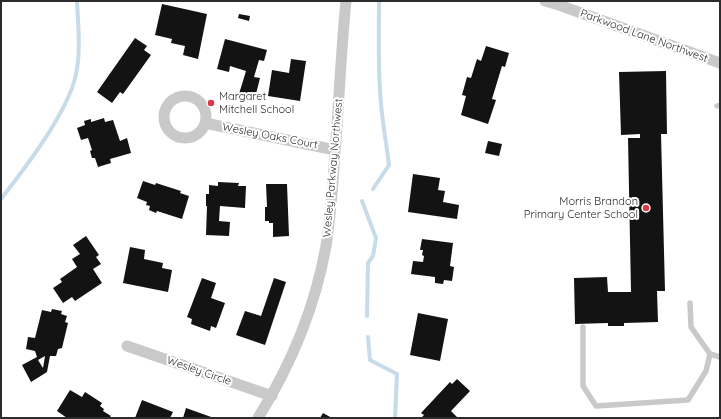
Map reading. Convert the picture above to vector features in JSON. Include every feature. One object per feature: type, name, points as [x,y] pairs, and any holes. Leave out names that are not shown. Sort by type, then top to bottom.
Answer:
[{"type":"street","name":"Wesley Parkway Northwest","points":[[258,418],[272,396],[290,361],[305,324],[317,286],[326,246],[332,203],[346,1]]},
{"type":"street","name":"Parkwood Lane Northwest","points":[[545,1],[720,63]]},
{"type":"street","name":"Wesley Oaks Court","points":[[205,123],[335,150]]},
{"type":"street","name":"Wesley Circle","points":[[127,346],[272,396]]},
{"type":"lane","points":[[690,303],[691,327],[710,354],[720,357]]},
{"type":"lane","points":[[583,327],[583,386],[596,406],[688,400],[706,371],[710,354]]},
{"type":"building","points":[[162,4],[207,14],[198,59],[183,55],[185,46],[171,43],[172,39],[155,35]]},
{"type":"building","points":[[239,14],[250,16],[249,21],[238,18]]},
{"type":"building","points":[[135,38],[147,46],[144,50],[151,55],[123,94],[120,92],[112,103],[97,92]]},
{"type":"building","points":[[225,39],[267,50],[264,61],[259,60],[254,77],[260,78],[255,98],[239,94],[246,71],[230,66],[229,72],[217,69]]},
{"type":"building","points":[[486,46],[509,53],[505,67],[502,66],[492,99],[496,100],[488,124],[461,115],[466,96],[462,95],[467,77],[471,78],[477,59],[481,61]]},
{"type":"building","points":[[291,59],[306,61],[300,101],[268,96],[272,70],[289,73]]},
{"type":"building","name":"Morris Brandon Primary Center School","points":[[666,71],[667,134],[661,134],[665,291],[657,291],[658,322],[624,323],[624,326],[608,326],[608,323],[575,324],[574,278],[607,277],[608,292],[631,292],[628,138],[640,138],[640,134],[621,135],[619,72]]},
{"type":"building","points":[[104,118],[105,122],[113,120],[120,141],[127,138],[131,153],[110,159],[111,163],[98,167],[95,158],[92,158],[90,151],[92,150],[88,138],[81,140],[77,128],[85,125],[84,121],[91,119],[91,122]]},
{"type":"building","points":[[488,141],[502,144],[499,156],[485,153]]},
{"type":"building","points":[[413,174],[440,178],[438,190],[445,191],[443,202],[459,205],[457,219],[408,212]]},
{"type":"building","points":[[143,181],[155,185],[156,183],[181,191],[180,193],[189,196],[182,219],[149,210],[150,206],[146,205],[147,202],[137,198]]},
{"type":"building","points":[[218,182],[239,183],[238,186],[246,186],[245,208],[220,206],[219,221],[230,222],[229,236],[206,235],[206,194],[209,194],[209,185],[218,186]]},
{"type":"building","points":[[266,184],[287,184],[289,236],[273,237],[273,223],[265,221],[265,207],[267,207]]},
{"type":"building","points":[[86,236],[99,255],[96,257],[101,264],[93,269],[102,283],[75,301],[72,297],[63,303],[53,288],[62,282],[60,279],[77,267],[72,259],[80,254],[73,245]]},
{"type":"building","points":[[422,239],[453,243],[450,266],[454,267],[452,281],[444,280],[443,284],[435,283],[435,277],[411,274],[413,261],[423,262],[423,250],[420,250]]},
{"type":"building","points":[[130,247],[145,250],[144,259],[163,263],[162,268],[172,270],[168,292],[123,283]]},
{"type":"building","points":[[202,278],[216,283],[211,298],[225,303],[216,328],[211,326],[210,331],[191,324],[192,319],[187,317]]},
{"type":"building","points":[[274,278],[286,282],[265,345],[236,335],[245,311],[261,316]]},
{"type":"building","points":[[52,309],[62,311],[61,314],[67,316],[65,322],[68,323],[62,348],[58,349],[56,356],[50,356],[47,372],[31,382],[22,365],[37,357],[35,351],[26,349],[28,337],[35,338],[42,310],[51,312]],"holes":[[[45,356],[43,368],[38,360]]]},
{"type":"building","points":[[418,313],[448,319],[440,361],[410,355]]},
{"type":"building","points":[[457,379],[470,391],[451,411],[458,418],[421,418],[424,415],[421,413],[450,382],[452,384]]},
{"type":"building","points":[[70,390],[82,397],[85,392],[102,403],[100,406],[104,409],[103,411],[111,416],[109,418],[67,418],[57,411]]},
{"type":"building","points":[[142,400],[173,412],[170,418],[135,418]]},
{"type":"building","points":[[186,408],[214,418],[183,418]]},
{"type":"building","points":[[323,413],[332,418],[320,418]]},
{"type":"waterway","points":[[1,199],[44,140],[71,92],[78,65],[79,38],[77,1]]},
{"type":"waterway","points":[[373,189],[389,165],[382,118],[379,79],[379,1]]},
{"type":"waterway","points":[[362,201],[376,238],[373,256],[368,263],[367,316]]},
{"type":"waterway","points":[[368,337],[370,360],[397,374],[395,418]]},
{"type":"place","name":"Margaret Mitchell School","points":[[211,103]]},
{"type":"place","name":"Morris Brandon Primary Center School","points":[[646,208]]}]
